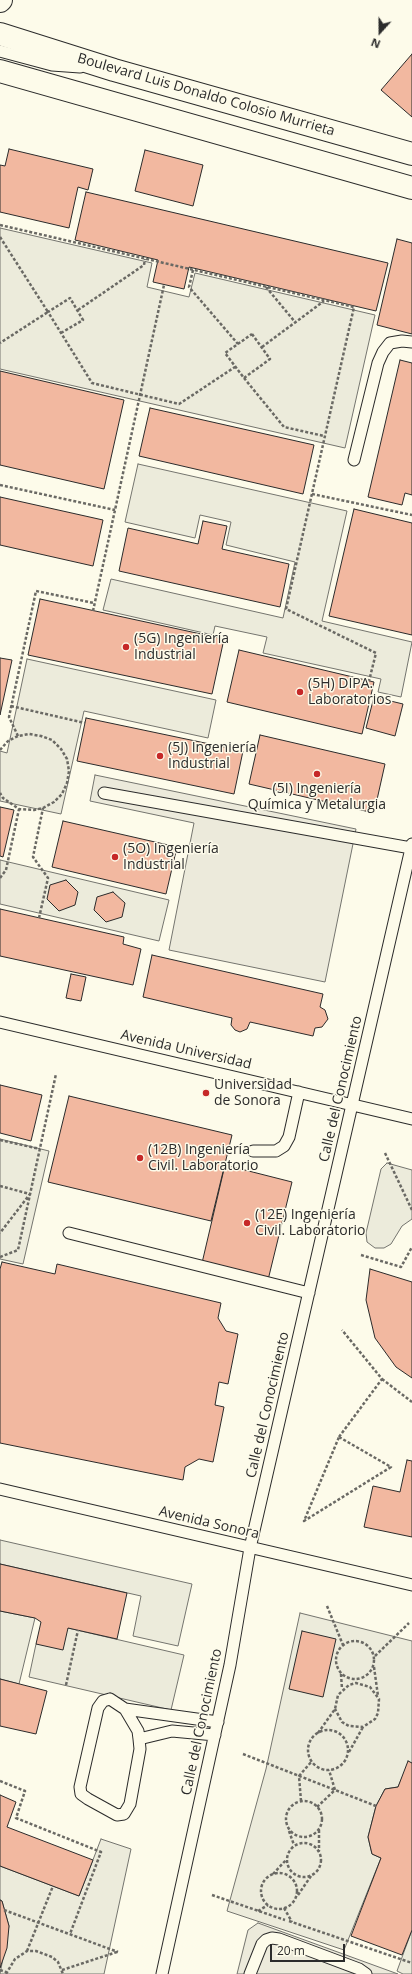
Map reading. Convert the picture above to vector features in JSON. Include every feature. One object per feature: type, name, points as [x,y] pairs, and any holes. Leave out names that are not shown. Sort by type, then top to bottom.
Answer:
[{"type":"main road","name":"Boulevard Luis Donaldo Colosio Murrieta","points":[[0,34],[114,70],[412,154]]},
{"type":"main road","points":[[0,71],[412,188]]},
{"type":"lane","points":[[0,51],[52,65],[114,70]]},
{"type":"lane","points":[[354,460],[378,363],[383,352],[390,343],[402,341],[412,342]]},
{"type":"lane","points":[[104,793],[412,846]]},
{"type":"lane","name":"Calle del Conocimiento","points":[[162,1974],[230,1665],[250,1548],[412,846]]},
{"type":"lane","name":"Avenida Universidad","points":[[0,1022],[412,1118]]},
{"type":"lane","points":[[253,1151],[276,1151],[284,1146],[289,1137],[299,1092]]},
{"type":"lane","points":[[69,1233],[309,1293]]},
{"type":"lane","name":"Avenida Sonora","points":[[0,1489],[412,1585]]},
{"type":"lane","points":[[110,1699],[125,1709],[138,1731],[140,1749],[130,1804],[124,1814],[118,1815],[81,1794],[80,1787],[98,1708],[103,1701],[110,1699]]},
{"type":"lane","points":[[125,1709],[218,1722]]},
{"type":"lane","points":[[139,1740],[172,1731],[215,1735]]},
{"type":"lane","points":[[250,1974],[262,1944],[266,1940],[272,1938],[279,1939],[366,1974]]},
{"type":"path","points":[[0,225],[354,307],[286,609],[376,653],[369,681]]},
{"type":"path","points":[[0,238],[92,383],[179,404],[235,366]]},
{"type":"path","points":[[78,310],[144,265],[146,259]]},
{"type":"path","points":[[193,270],[189,287],[238,344]]},
{"type":"path","points":[[93,611],[164,285]]},
{"type":"path","points":[[265,286],[295,322]]},
{"type":"path","points":[[0,343],[70,298],[83,320],[61,333]]},
{"type":"path","points":[[262,347],[324,300]]},
{"type":"path","points":[[244,378],[270,359],[252,334],[225,353],[244,378],[284,427],[324,436]]},
{"type":"path","points":[[0,485],[115,510]]},
{"type":"path","points":[[312,494],[412,515]]},
{"type":"path","points":[[18,736],[9,717],[36,591],[94,603]]},
{"type":"path","points":[[11,706],[85,723]]},
{"type":"path","points":[[0,750],[8,741],[18,736],[35,735],[52,740],[61,749],[66,759],[69,771],[67,783],[62,794],[54,802],[43,808],[34,810],[19,809],[3,798],[0,793]]},
{"type":"path","points":[[39,918],[48,878],[33,857],[43,808]]},
{"type":"path","points":[[0,878],[6,870],[19,809]]},
{"type":"path","points":[[0,1257],[18,1250],[56,1074]]},
{"type":"path","points":[[0,1140],[40,1149]]},
{"type":"path","points":[[386,1153],[412,1210]]},
{"type":"path","points":[[0,1186],[30,1194]]},
{"type":"path","points":[[0,1233],[30,1194]]},
{"type":"path","points":[[361,1255],[401,1267],[412,1246]]},
{"type":"path","points":[[342,1330],[382,1379],[412,1402]]},
{"type":"path","points":[[339,1437],[391,1468],[304,1521],[339,1437],[382,1379]]},
{"type":"path","points":[[327,1606],[343,1645]]},
{"type":"path","points":[[335,1709],[342,1722],[349,1726],[363,1727],[370,1724],[375,1719],[378,1713],[379,1698],[374,1667],[375,1656],[409,1623]]},
{"type":"path","points":[[66,1685],[78,1630]]},
{"type":"path","points":[[342,1689],[340,1673],[336,1662],[337,1655],[343,1645],[348,1642],[361,1642],[367,1645],[375,1656]]},
{"type":"path","points":[[340,1673],[351,1679],[357,1680],[369,1675],[374,1667]]},
{"type":"path","points":[[363,1727],[341,1765],[329,1770],[323,1769],[312,1761],[309,1755],[310,1743],[335,1709],[338,1695],[342,1689],[349,1685],[363,1684],[370,1687],[379,1698]]},
{"type":"path","points":[[318,1733],[324,1730],[337,1732],[346,1742],[348,1754]]},
{"type":"path","points":[[243,1754],[376,1806]]},
{"type":"path","points":[[301,1801],[299,1776],[312,1761]]},
{"type":"path","points":[[329,1770],[335,1790]]},
{"type":"path","points":[[0,1781],[25,1791],[16,1818],[101,1852],[70,1934]]},
{"type":"path","points":[[317,1807],[335,1790]]},
{"type":"path","points":[[294,1845],[285,1818],[286,1812],[295,1803],[301,1801],[312,1803],[317,1807],[322,1818],[319,1829],[319,1852],[321,1857],[319,1868],[311,1876],[294,1902],[284,1908],[279,1909],[268,1905],[264,1900],[262,1888],[263,1883],[286,1860],[290,1849],[294,1845],[300,1843],[311,1844],[319,1852]]},
{"type":"path","points":[[288,1829],[292,1834],[304,1838],[315,1834],[319,1829]]},
{"type":"path","points":[[286,1860],[290,1871],[295,1875],[306,1877],[311,1876]]},
{"type":"path","points":[[272,1874],[278,1873],[290,1876],[297,1886],[296,1897]]},
{"type":"path","points":[[28,1952],[53,1886]]},
{"type":"path","points":[[212,1895],[412,1963]]},
{"type":"path","points":[[258,1911],[268,1905]]},
{"type":"path","points":[[284,1908],[292,1922]]},
{"type":"path","points":[[4,1910],[118,1952],[62,1970]]},
{"type":"path","points":[[0,1970],[6,1973],[15,1959],[28,1952],[40,1952],[52,1957],[62,1970],[63,1974]]},
{"type":"shaded area","points":[[0,228],[152,263],[147,287],[189,297],[195,273],[375,315],[345,448],[0,369]]},
{"type":"shaded area","points":[[138,464],[347,511],[322,621],[412,642],[401,697],[378,692],[381,679],[263,653],[267,637],[215,626],[213,635],[103,610],[111,579],[283,618],[295,562],[226,545],[231,522],[200,515],[195,538],[125,522]]},
{"type":"shaded area","points":[[27,659],[216,700],[208,738],[84,711],[61,814],[0,801],[0,751],[7,753]]},
{"type":"shaded area","points":[[95,775],[356,829],[325,982],[169,950],[194,823],[90,801]]},
{"type":"shaded area","points":[[0,860],[169,900],[159,941],[0,904]]},
{"type":"shaded area","points":[[0,1139],[49,1151],[23,1264],[0,1259]]},
{"type":"shaded area","points":[[387,1163],[412,1170],[412,1219],[402,1226],[391,1244],[384,1248],[375,1248],[367,1242],[366,1233],[381,1169]]},
{"type":"shaded area","points":[[0,1540],[192,1584],[178,1646],[133,1636],[141,1596],[0,1564]]},
{"type":"shaded area","points":[[0,1611],[35,1618],[19,1684],[0,1679]]},
{"type":"shaded area","points":[[300,1613],[412,1641],[412,1763],[409,1762],[398,1787],[385,1789],[376,1806],[368,1837],[372,1854],[381,1858],[344,1950],[227,1911],[266,1769]]},
{"type":"shaded area","points":[[68,1628],[184,1655],[171,1710],[29,1677],[36,1644]]},
{"type":"shaded area","points":[[101,1839],[131,1849],[104,1974],[0,1974],[9,1926],[2,1901],[0,1900],[0,1866],[79,1896]]},
{"type":"shaded area","points":[[258,1923],[398,1974],[237,1974],[248,1930]]},
{"type":"shaded area","points":[[412,1930],[412,1974],[403,1974],[397,1971]]},
{"type":"building","points":[[412,54],[412,117],[381,90]]},
{"type":"building","points":[[9,149],[93,169],[88,190],[78,187],[69,228],[0,212],[0,165],[5,166]]},
{"type":"building","points":[[145,150],[203,165],[193,206],[135,191]]},
{"type":"building","points":[[86,192],[388,263],[376,311],[189,267],[184,289],[153,282],[158,260],[75,240]]},
{"type":"building","points":[[397,239],[412,243],[412,334],[377,325]]},
{"type":"building","points":[[400,360],[412,363],[412,495],[405,493],[402,505],[368,497]]},
{"type":"building","points":[[0,371],[124,400],[104,489],[0,465]]},
{"type":"building","points":[[150,408],[314,445],[303,494],[139,456]]},
{"type":"building","points":[[0,497],[103,520],[93,566],[0,545]]},
{"type":"building","points":[[354,509],[412,523],[412,635],[329,616]]},
{"type":"building","points":[[203,521],[227,526],[222,549],[289,564],[280,607],[119,571],[128,528],[198,544]]},
{"type":"building","name":"(5G) Ingeniería Industrial","points":[[40,599],[224,639],[212,694],[28,655]]},
{"type":"building","name":"(5H) DIPA. Laboratorios","points":[[239,650],[374,682],[362,734],[227,702]]},
{"type":"building","points":[[0,658],[12,660],[0,715]]},
{"type":"building","points":[[374,697],[403,704],[395,736],[366,728]]},
{"type":"building","name":"(5J) Ingeniería Industrial","points":[[86,718],[243,751],[234,794],[77,761]]},
{"type":"building","name":"(5I) Ingeniería Química y Metalurgia","points":[[260,735],[385,764],[374,813],[249,784]]},
{"type":"building","points":[[0,807],[14,810],[3,857],[0,856]]},
{"type":"building","name":"(5O) Ingeniería Industrial","points":[[63,821],[177,847],[166,894],[52,867]]},
{"type":"building","points":[[66,880],[78,892],[75,905],[59,911],[47,899],[50,885]]},
{"type":"building","points":[[113,892],[125,903],[122,917],[106,922],[94,910],[97,897]]},
{"type":"building","points":[[0,909],[124,937],[123,944],[141,949],[133,985],[0,956]]},
{"type":"building","points":[[152,955],[323,994],[320,1007],[325,1010],[328,1019],[322,1027],[315,1028],[313,1036],[250,1022],[247,1029],[240,1032],[235,1030],[231,1025],[232,1018],[143,997]]},
{"type":"building","points":[[71,974],[86,977],[81,1001],[66,998]]},
{"type":"building","points":[[0,1085],[42,1095],[31,1141],[0,1133]]},
{"type":"building","name":"(12B) Ingeniería Civil. Laboratorio","points":[[69,1096],[232,1135],[211,1221],[48,1182]]},
{"type":"building","name":"(12E) Ingeniería Civil. Laboratorio","points":[[225,1165],[292,1182],[268,1280],[202,1263]]},
{"type":"building","points":[[2,1262],[55,1274],[57,1264],[221,1303],[218,1318],[226,1331],[238,1334],[228,1384],[219,1382],[215,1405],[224,1407],[213,1462],[199,1459],[185,1467],[183,1480],[0,1443],[0,1269]]},
{"type":"building","points":[[370,1269],[412,1282],[412,1378],[396,1367],[375,1338],[366,1300]]},
{"type":"building","points":[[407,1460],[412,1461],[412,1537],[364,1527],[373,1486],[400,1492]]},
{"type":"building","points":[[0,1564],[127,1593],[117,1639],[68,1628],[63,1650],[36,1644],[41,1622],[35,1618],[0,1611]]},
{"type":"building","points":[[302,1631],[336,1639],[323,1697],[289,1689]]},
{"type":"building","points":[[0,1679],[47,1691],[36,1734],[0,1726]]},
{"type":"building","points":[[408,1761],[412,1763],[412,1930],[402,1955],[351,1936],[381,1858],[372,1854],[368,1837],[376,1806],[385,1789],[398,1787]]},
{"type":"building","points":[[0,1795],[16,1802],[7,1827],[93,1860],[79,1896],[0,1866]]},
{"type":"building","points":[[0,1900],[2,1901],[9,1926],[7,1948],[0,1968]]},
{"type":"place","name":"(5G) Ingeniería Industrial","points":[[126,647]]},
{"type":"place","name":"(5H) DIPA. Laboratorios","points":[[300,692]]},
{"type":"place","name":"(5J) Ingeniería Industrial","points":[[160,756]]},
{"type":"place","name":"(5I) Ingeniería Química y Metalurgia","points":[[317,774]]},
{"type":"place","name":"(5O) Ingeniería Industrial","points":[[115,857]]},
{"type":"place","name":"Universidad de Sonora","points":[[206,1093]]},
{"type":"place","name":"(12B) Ingeniería Civil. Laboratorio","points":[[140,1158]]},
{"type":"place","name":"(12E) Ingeniería Civil. Laboratorio","points":[[247,1223]]}]
